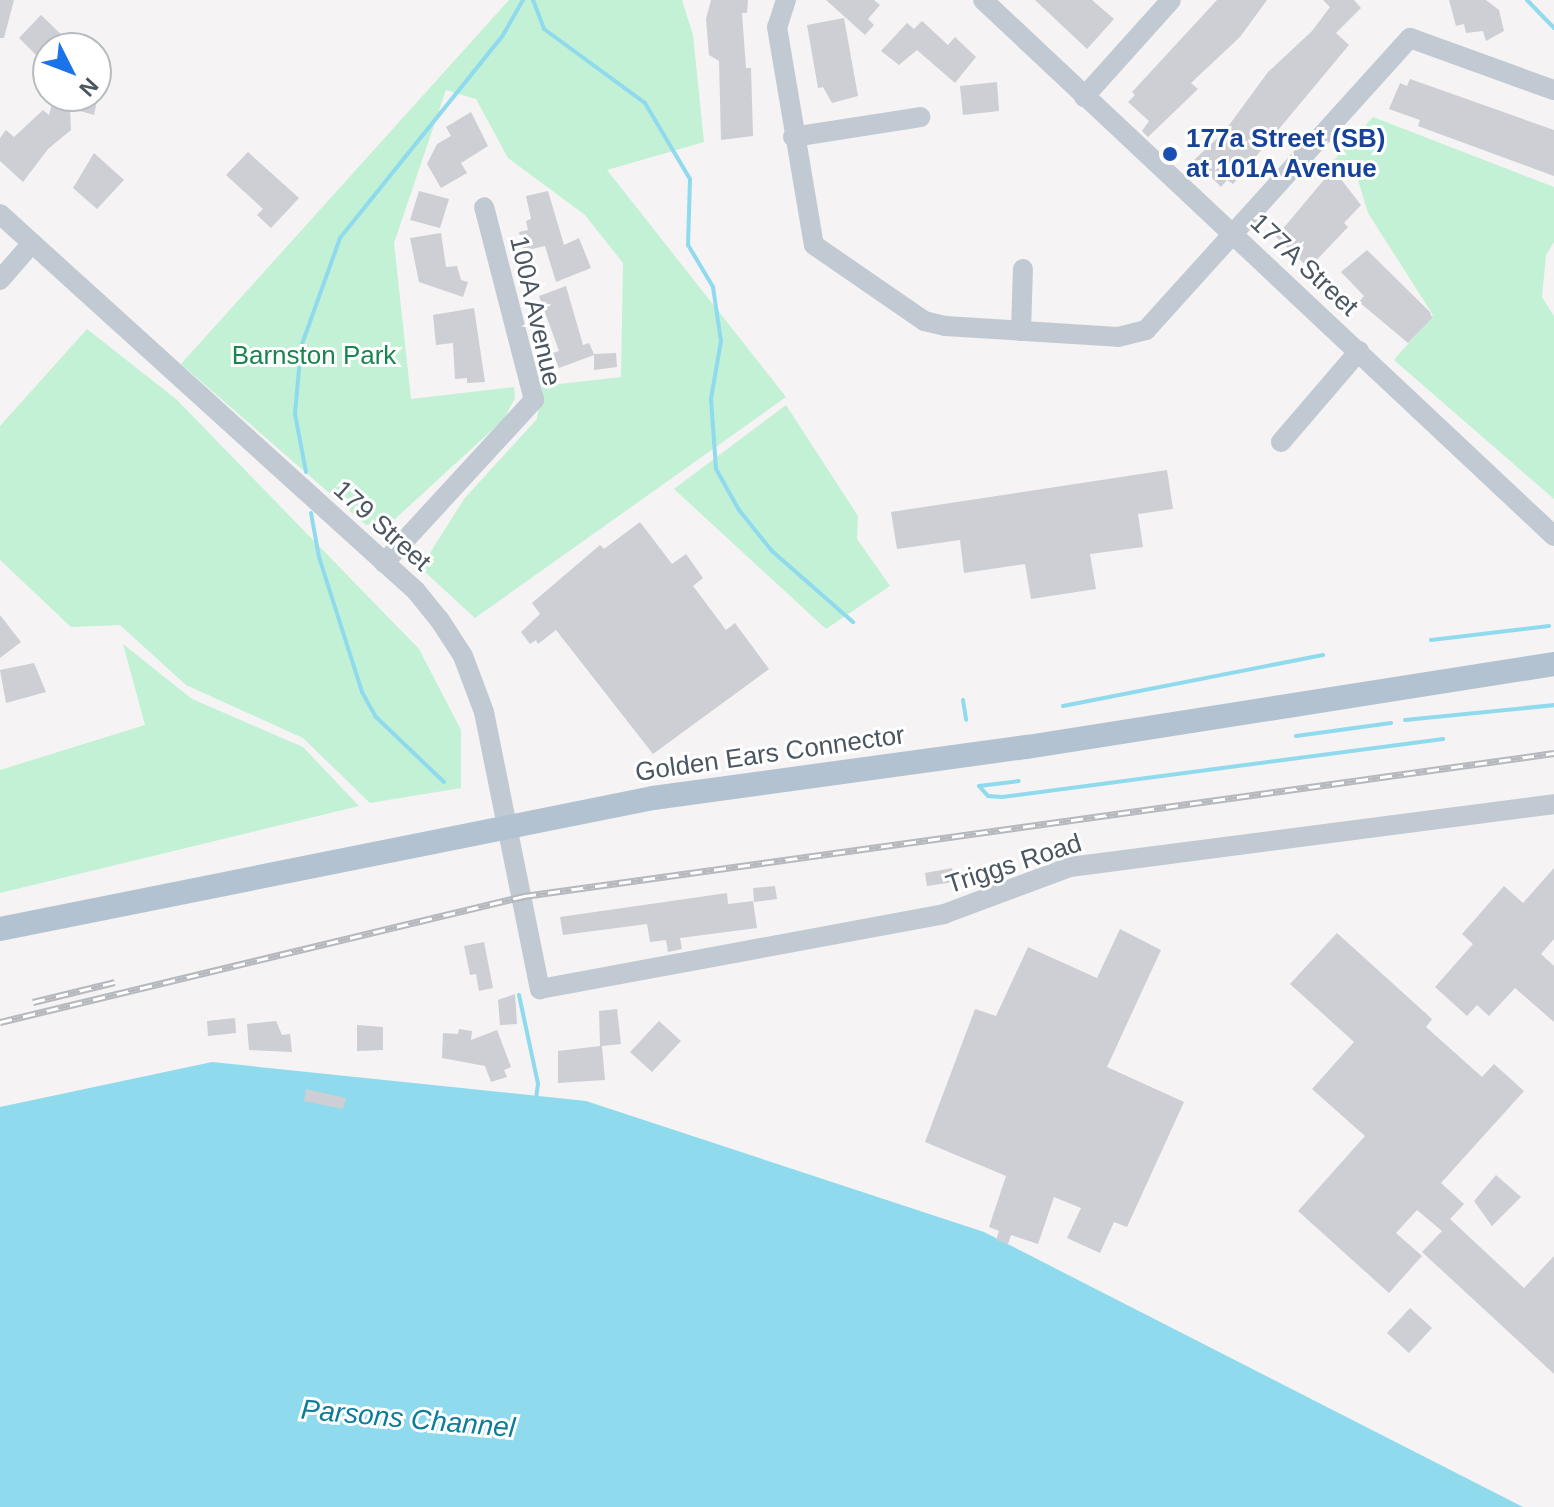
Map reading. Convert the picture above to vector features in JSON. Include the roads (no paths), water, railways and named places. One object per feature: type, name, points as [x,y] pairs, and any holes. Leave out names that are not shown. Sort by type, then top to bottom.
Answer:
[{"type":"main road","name":"Golden Ears Connector","points":[[0,929],[208,890],[508,824],[1554,664]]},
{"type":"street","points":[[786,0],[777,27],[812,238],[825,258],[930,323],[1118,337],[1140,333],[1159,319],[1410,38],[1554,90]]},
{"type":"street","name":"177A Street","points":[[983,0],[1554,536]]},
{"type":"street","points":[[1084,97],[1171,0]]},
{"type":"street","points":[[793,137],[920,117]]},
{"type":"street","name":"100A Avenue","points":[[384,563],[534,400],[484,207]]},
{"type":"street","name":"179 Street","points":[[0,214],[416,591],[463,656],[484,712],[540,989]]},
{"type":"street","points":[[0,280],[32,243]]},
{"type":"street","points":[[1021,331],[1023,269]]},
{"type":"street","points":[[1281,442],[1359,351]]},
{"type":"street","name":"Triggs Road","points":[[540,989],[944,914],[1070,867],[1554,804]]},
{"type":"water","name":"Parsons Channel","points":[[212,1062],[586,1101],[984,1232],[1523,1507],[0,1507],[0,1107]]},
{"type":"waterway","points":[[306,472],[295,414],[301,347],[340,238],[503,35],[523,0]]},
{"type":"waterway","points":[[533,0],[544,29],[645,103],[690,179],[688,245],[713,287],[721,341],[711,399],[716,469],[739,510],[772,551],[853,622]]},
{"type":"waterway","points":[[1527,0],[1554,28]]},
{"type":"waterway","points":[[311,513],[319,557],[362,692],[376,717],[444,782]]},
{"type":"waterway","points":[[1431,640],[1549,626]]},
{"type":"waterway","points":[[1063,706],[1323,655]]},
{"type":"waterway","points":[[963,700],[966,720]]},
{"type":"waterway","points":[[1405,720],[1554,705]]},
{"type":"waterway","points":[[1296,736],[1391,723]]},
{"type":"waterway","points":[[979,786],[988,796],[1002,797],[1443,739]]},
{"type":"waterway","points":[[979,786],[1019,781]]},
{"type":"waterway","points":[[519,995],[538,1084],[536,1099]]},
{"type":"railway","points":[[0,1022],[524,896],[1554,753]]},
{"type":"railway","points":[[33,1002],[115,982]]},
{"type":"place","name":"177a Street (SB) at 101A Avenue","points":[[1170,154]]},
{"type":"park label","name":"Barnston Park","points":[[314,356]]}]
